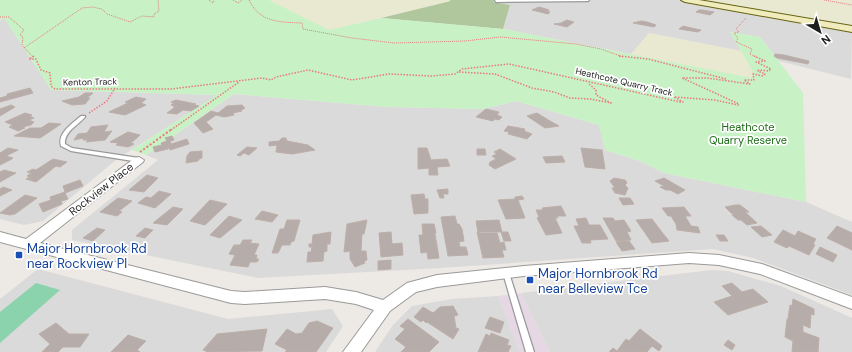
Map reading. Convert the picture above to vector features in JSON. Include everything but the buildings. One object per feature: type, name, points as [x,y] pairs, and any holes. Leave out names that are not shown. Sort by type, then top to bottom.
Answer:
[{"type":"street","points":[[685,0],[852,29]]},
{"type":"street","name":"Rockview Place","points":[[29,244],[138,160]]},
{"type":"street","points":[[0,237],[231,296],[244,298],[325,293],[356,298],[385,307]]},
{"type":"street","points":[[351,352],[385,307],[403,293],[425,283],[506,273],[692,258],[719,260],[762,269],[852,303]]},
{"type":"lane","points":[[496,1],[588,0]]},
{"type":"lane","name":"Rockview Place","points":[[83,117],[62,138],[63,145],[66,147],[138,160]]},
{"type":"lane","points":[[506,273],[530,352]]},
{"type":"path","points":[[24,48],[82,8],[92,7],[102,9],[104,13],[110,16],[118,17],[130,22],[142,16],[154,17],[154,14],[159,11],[158,0]]},
{"type":"path","points":[[209,0],[213,3],[214,0]]},
{"type":"path","points":[[233,0],[238,2],[242,0]]},
{"type":"path","points":[[249,0],[252,6],[271,21],[302,23],[303,29],[329,35],[394,43],[465,41],[500,37],[576,44],[601,49],[612,54],[629,58],[648,59],[733,81]]},
{"type":"path","points":[[824,0],[852,5]]},
{"type":"path","name":"Kenton Track","points":[[0,17],[9,17],[24,30],[20,35],[23,37],[22,45],[34,56],[29,59],[36,60],[41,70],[50,73],[53,88],[171,88],[240,81]]},
{"type":"path","name":"Heathcote Quarry Track","points":[[240,81],[262,78],[271,80],[276,77],[308,70],[337,78],[352,80],[389,74],[431,76],[455,74],[458,71],[473,67],[509,64],[569,76],[588,82],[680,102],[683,102],[674,97],[715,100],[739,104],[682,78],[702,78],[750,84],[744,80],[754,80],[753,74],[763,76],[764,74],[758,71],[760,70],[770,71],[771,69],[756,62],[765,61],[750,54],[752,49],[736,42],[738,38],[734,33],[739,32],[736,29],[749,17]]},
{"type":"path","points":[[458,71],[495,74],[532,88],[554,92],[570,98],[586,98],[611,103],[596,95],[596,90],[588,82]]},
{"type":"path","points":[[138,160],[139,153],[240,81]]},
{"type":"path","points":[[83,117],[107,100],[115,88]]},
{"type":"shaded area","points":[[495,0],[679,0],[852,30],[851,79],[779,61],[760,37],[730,32],[741,51],[649,33],[631,54],[503,29],[510,5],[493,2]]},
{"type":"shaded area","points":[[5,19],[51,90],[218,95],[117,159],[43,221],[24,225],[0,219],[0,20]]},
{"type":"shaded area","points":[[234,94],[387,107],[483,109],[516,101],[599,125],[605,150],[640,161],[664,173],[806,202],[852,222],[852,295],[753,258],[713,249],[440,268],[258,278],[72,240],[72,230],[158,160],[146,155]]},
{"type":"shaded area","points":[[38,269],[228,319],[332,309],[343,326],[326,352],[0,352],[0,299]]},
{"type":"shaded area","points":[[711,270],[728,271],[781,286],[852,318],[852,352],[550,352],[521,293]]},
{"type":"shaded area","points":[[521,293],[550,352],[520,352],[498,296]]},
{"type":"shaded area","points":[[498,296],[520,352],[375,352],[393,325],[412,306],[452,299]]},
{"type":"green space","name":"Heathcote Quarry Reserve","points":[[0,0],[269,0],[329,30],[381,18],[503,29],[752,78],[753,72],[730,32],[760,37],[803,93],[806,202],[664,173],[640,161],[605,150],[599,125],[516,101],[483,109],[387,107],[234,94],[146,155],[132,150],[217,95],[51,90],[5,19],[0,19]]},
{"type":"green space","points":[[269,0],[449,0],[452,1],[329,30]]},
{"type":"green space","points":[[449,0],[495,0],[493,2],[510,5],[503,29],[381,18],[451,1]]},
{"type":"green space","points":[[694,0],[852,0],[852,28]]},
{"type":"green space","points":[[649,33],[741,51],[753,72],[752,78],[631,54]]},
{"type":"green space","points":[[36,283],[60,290],[0,343],[0,312]]},
{"type":"place","name":"Major Hornbrook Rd near Rockview Pl","points":[[19,255]]},
{"type":"place","name":"Major Hornbrook Rd near Belleview Tce","points":[[530,280]]}]
